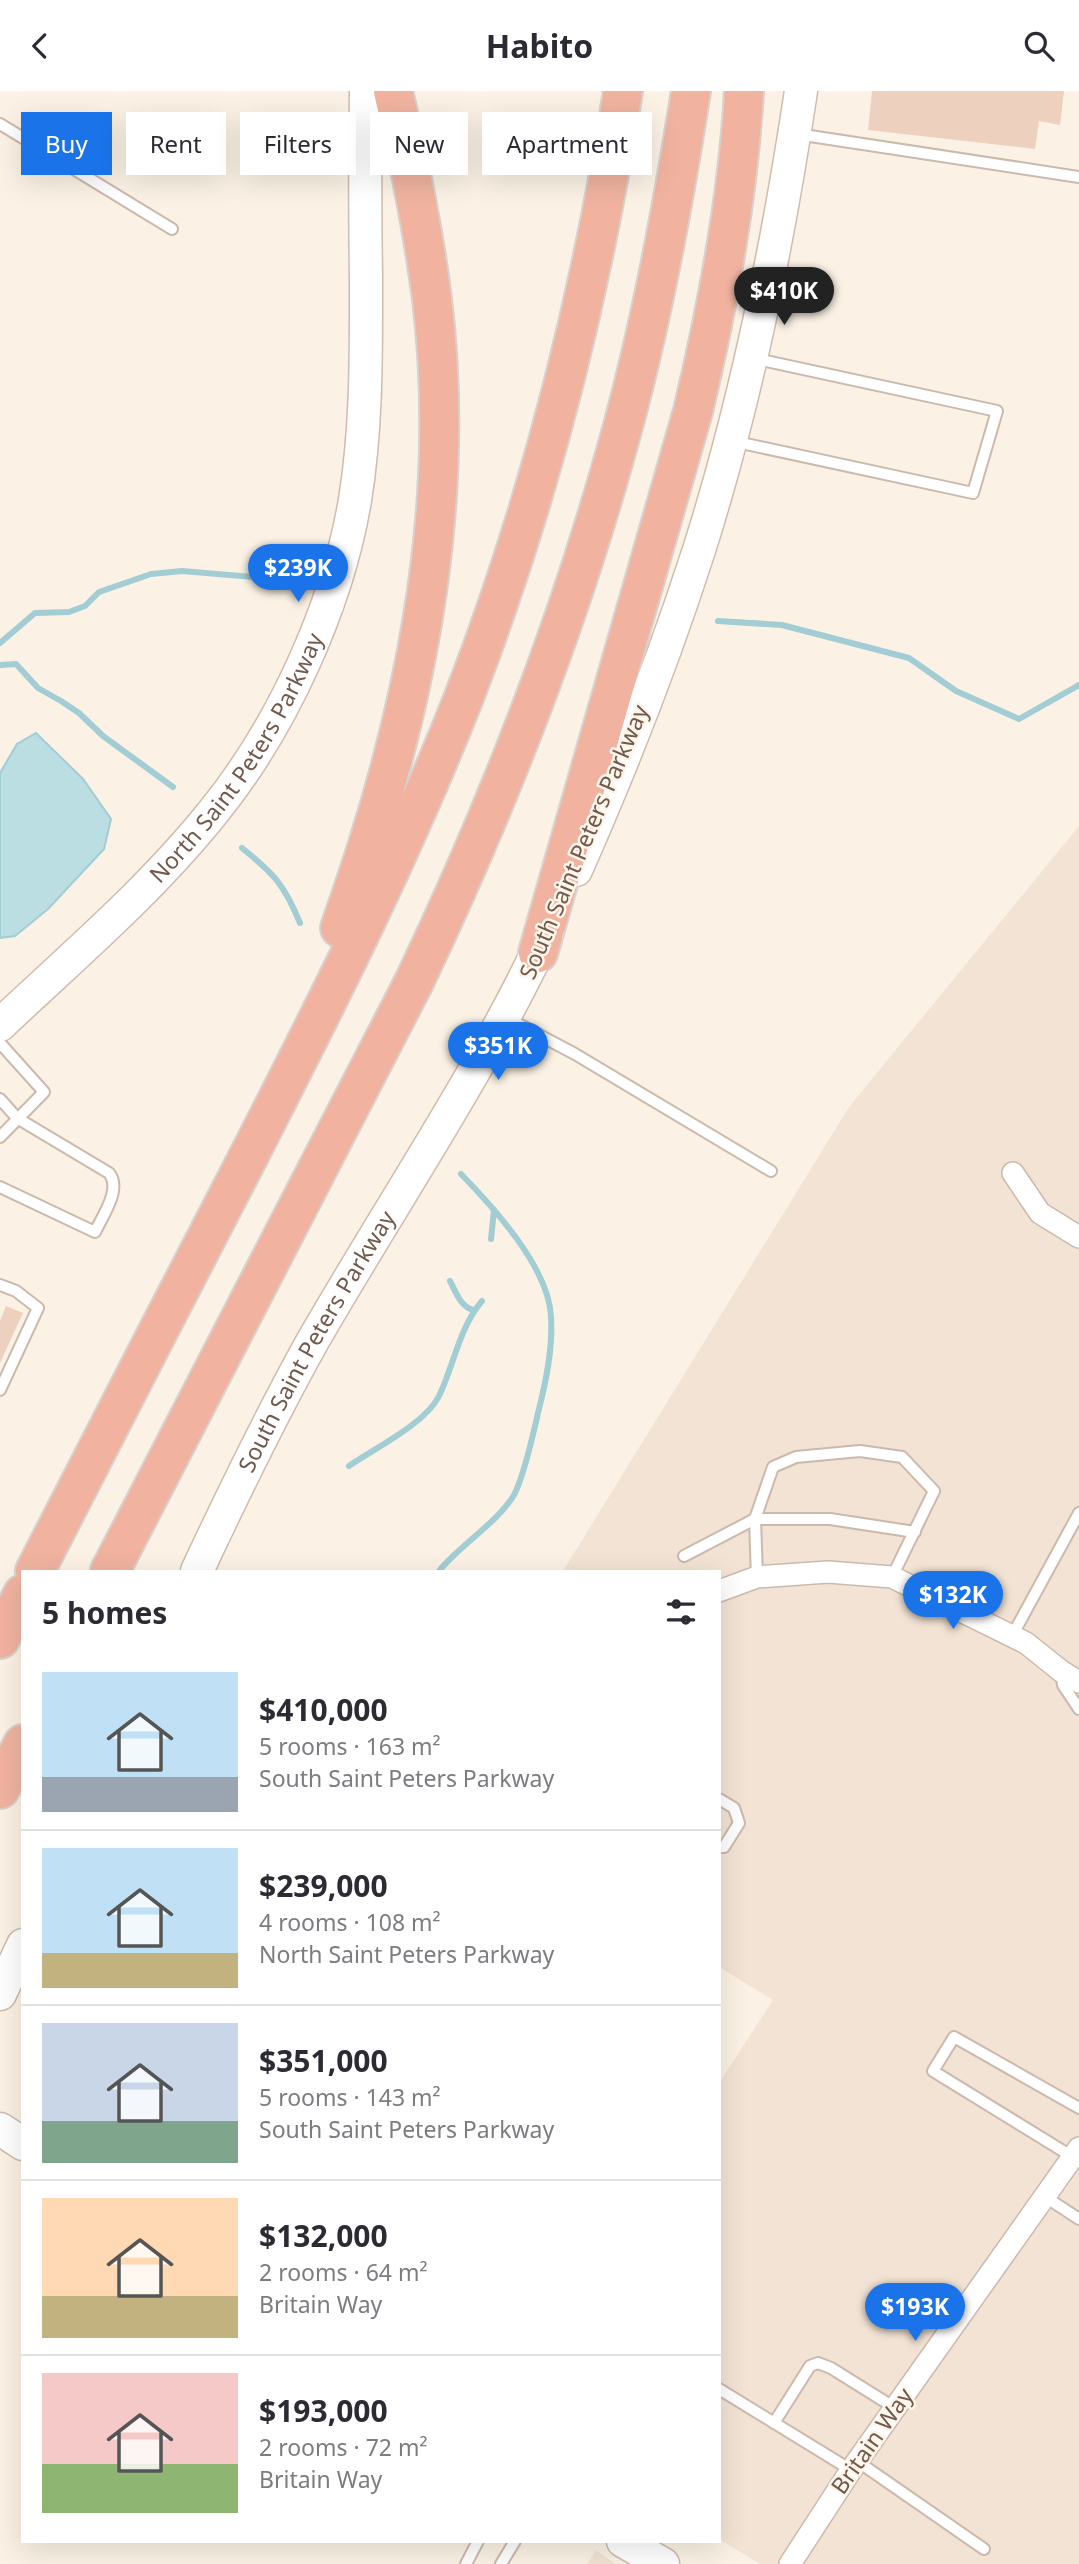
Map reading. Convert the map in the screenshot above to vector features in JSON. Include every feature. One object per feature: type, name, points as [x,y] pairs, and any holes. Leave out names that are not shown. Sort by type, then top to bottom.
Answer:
[{"type":"highway","points":[[283,1089],[355,885],[386,786],[417,653],[434,541],[438,387],[432,301],[411,174],[393,91]]},
{"type":"highway","points":[[35,1570],[377,901],[465,694],[493,615],[561,393],[602,211],[623,91]]},
{"type":"highway","points":[[111,1570],[414,982],[457,892],[500,789],[582,565],[617,447],[647,325],[674,195],[691,91]]},
{"type":"highway","points":[[538,953],[689,424],[708,348],[732,217],[744,91]]},
{"type":"highway","points":[[0,1639],[21,1598]]},
{"type":"highway","points":[[0,1789],[21,1748]]},
{"type":"main road","name":"North Saint Peters Parkway","points":[[0,1025],[170,862],[214,811],[265,738],[313,639],[339,565],[355,501],[360,455],[366,391],[366,91]]},
{"type":"main road","name":"South Saint Peters Parkway","points":[[197,1570],[267,1427],[312,1343],[505,1017],[538,953],[607,800],[661,660],[699,548],[729,441],[772,258],[801,91]]},
{"type":"main road","points":[[0,1994],[21,1949]]},
{"type":"main road","points":[[0,2129],[21,2143]]},
{"type":"main road","points":[[626,2543],[663,2564]]},
{"type":"street","points":[[1013,1173],[1040,1213],[1079,1237]]},
{"type":"street","points":[[721,1590],[757,1577],[828,1572],[892,1577],[1026,1643],[1070,1676]]},
{"type":"street","name":"Britain Way","points":[[790,2564],[854,2465],[1044,2196],[1077,2155]]},
{"type":"lane","points":[[0,124],[172,229]]},
{"type":"lane","points":[[794,133],[1079,177]]},
{"type":"lane","points":[[729,441],[973,493],[997,411],[750,357]]},
{"type":"lane","points":[[505,1017],[575,1054],[771,1171]]},
{"type":"lane","points":[[0,1043],[44,1092],[0,1137]]},
{"type":"lane","points":[[0,1099],[17,1118],[108,1173],[114,1180],[115,1188],[95,1232],[0,1187]]},
{"type":"lane","points":[[0,1285],[16,1291],[37,1308],[0,1390]]},
{"type":"lane","points":[[757,1577],[755,1519],[773,1467],[796,1457],[860,1451],[902,1457],[934,1491],[892,1577]]},
{"type":"lane","points":[[1012,1636],[1079,1513]]},
{"type":"lane","points":[[684,1556],[755,1519],[830,1519],[915,1532]]},
{"type":"lane","points":[[1070,1676],[1063,1685],[1073,1704],[1079,1709]]},
{"type":"lane","points":[[721,1799],[734,1808],[739,1822],[721,1847]]},
{"type":"lane","points":[[1077,2155],[933,2071],[954,2038],[1079,2108]]},
{"type":"lane","points":[[1044,2196],[1079,2219]]},
{"type":"lane","points":[[774,2423],[810,2366],[818,2363],[831,2368],[895,2408]]},
{"type":"lane","points":[[721,2390],[774,2423],[854,2465],[984,2549]]},
{"type":"lane","points":[[466,2564],[477,2543]]},
{"type":"lane","points":[[501,2564],[514,2543]]},
{"type":"shaded area","points":[[1079,826],[1079,2564],[760,2564],[721,2540],[721,2080],[773,2000],[721,1968],[721,1570],[564,1570],[849,1107]]},
{"type":"shaded area","points":[[596,2550],[616,2564],[587,2564]]},
{"type":"water","points":[[36,733],[83,779],[111,819],[104,849],[48,909],[15,936],[0,938],[0,773],[17,744]]},
{"type":"building","points":[[872,91],[1064,91],[1060,125],[1039,121],[1035,149],[868,130]]},
{"type":"building","points":[[6,1306],[23,1313],[0,1363],[0,1321]]},
{"type":"waterway","points":[[0,643],[35,613],[69,612],[85,606],[99,592],[151,574],[182,571],[290,580]]},
{"type":"waterway","points":[[718,621],[782,625],[909,658],[956,691],[1019,719],[1079,685]]},
{"type":"waterway","points":[[0,665],[16,664],[38,688],[79,713],[103,736],[173,787]]},
{"type":"waterway","points":[[242,848],[277,881],[289,898],[300,923]]},
{"type":"waterway","points":[[440,1570],[498,1515],[518,1487],[534,1432],[551,1341],[548,1298],[541,1279],[518,1240],[461,1174]]},
{"type":"waterway","points":[[491,1239],[494,1210]]},
{"type":"waterway","points":[[450,1281],[462,1303],[474,1310]]},
{"type":"waterway","points":[[349,1466],[411,1426],[432,1406],[439,1396],[468,1323],[482,1301]]}]
